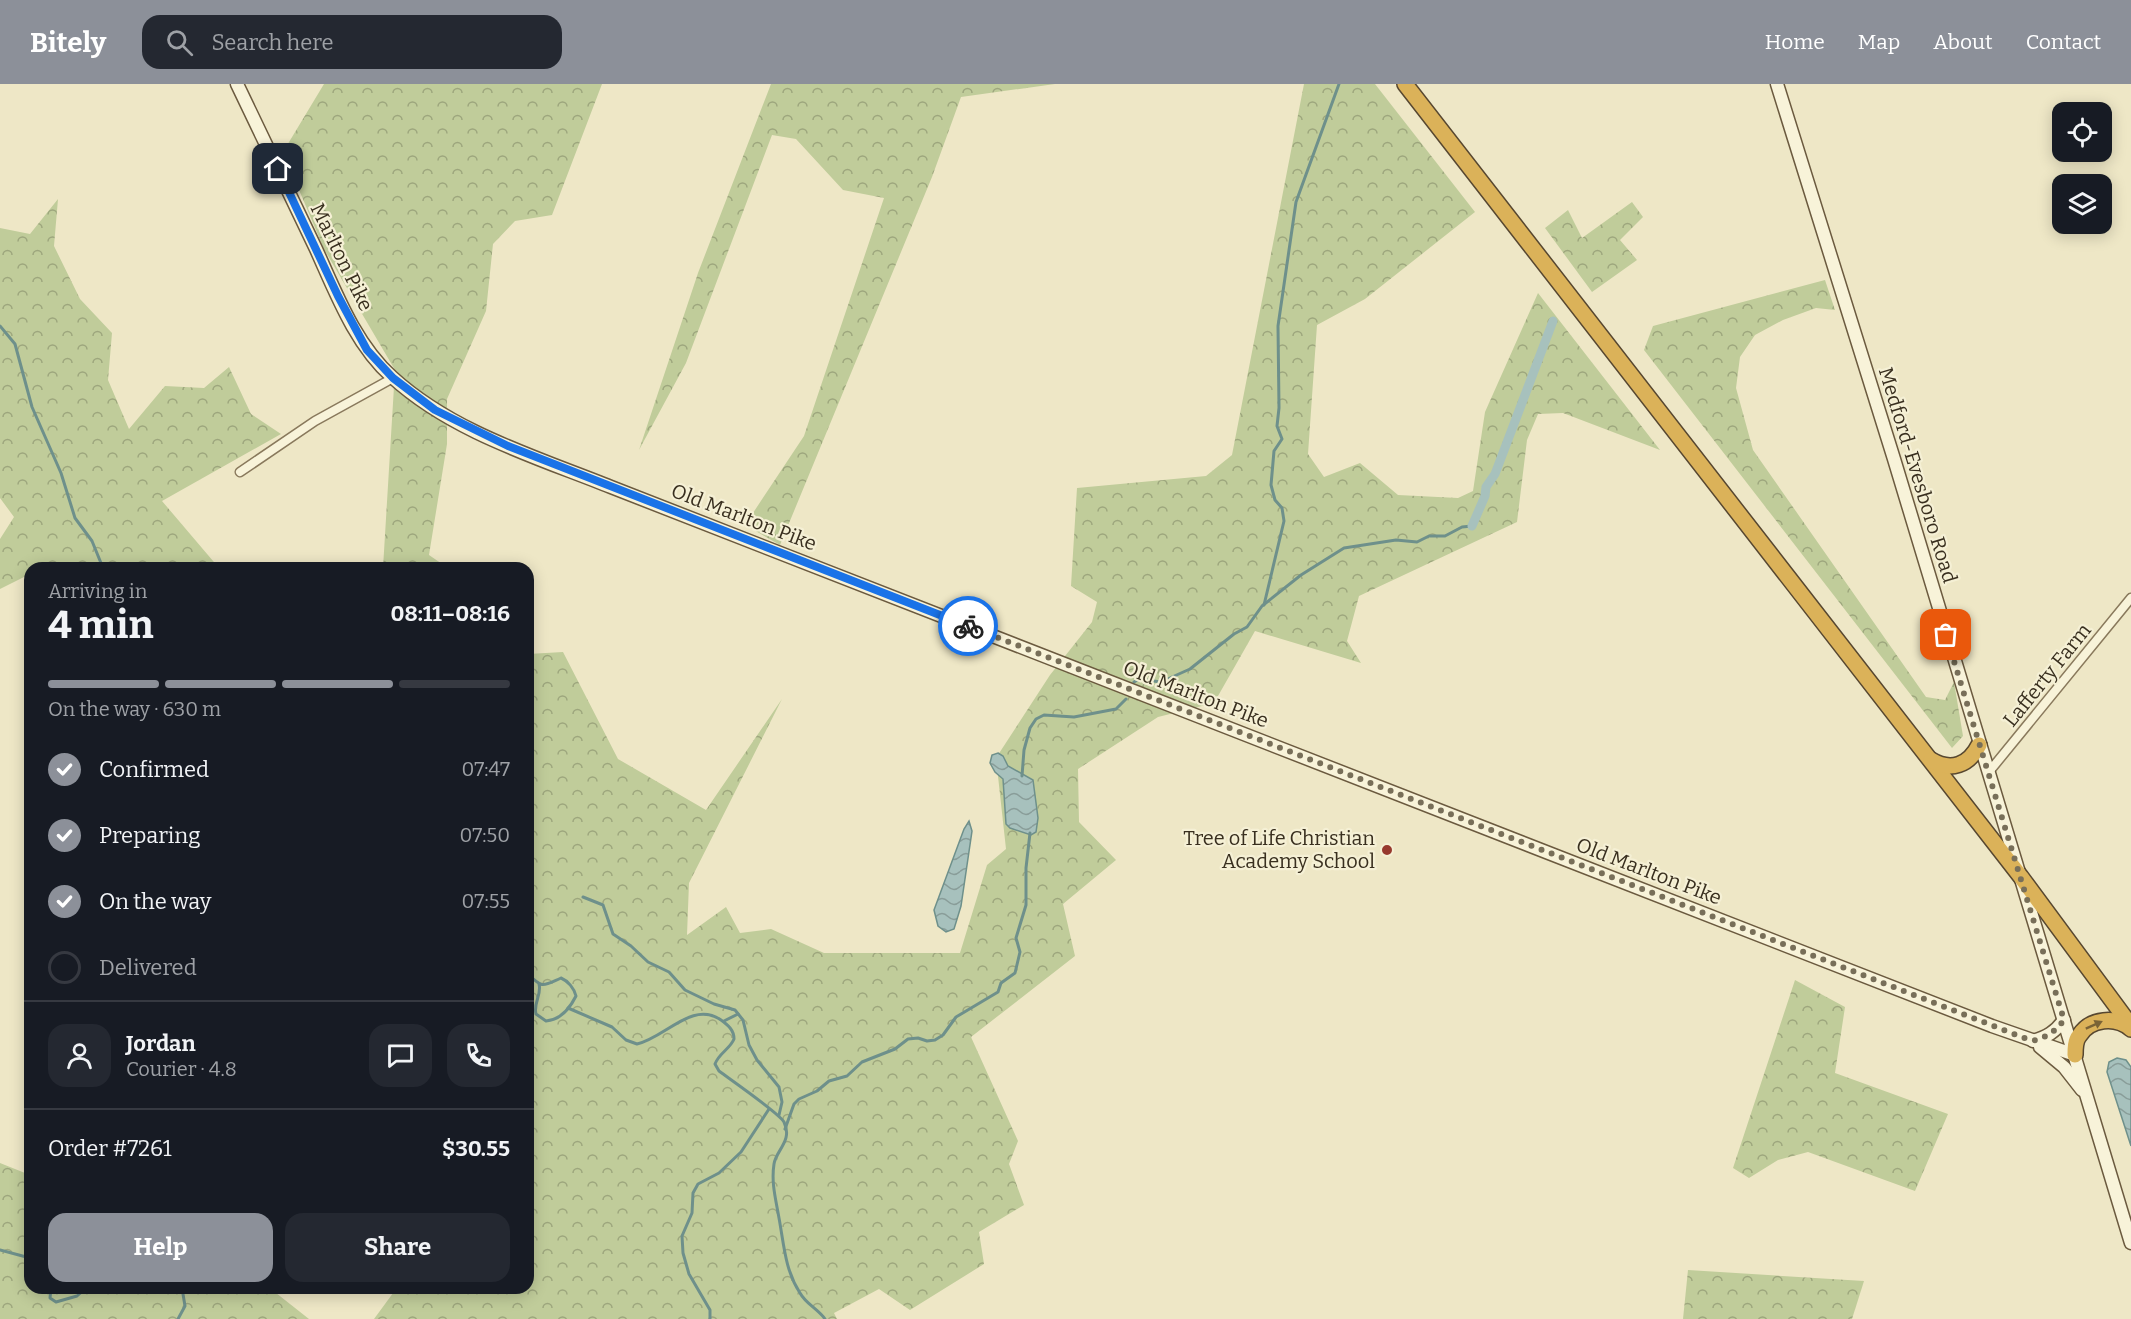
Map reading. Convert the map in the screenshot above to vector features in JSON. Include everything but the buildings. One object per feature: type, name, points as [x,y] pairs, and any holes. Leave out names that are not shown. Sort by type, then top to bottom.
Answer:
[{"type":"highway","points":[[1405,84],[2021,877],[2131,1028]]},
{"type":"highway","points":[[1929,758],[1947,767],[1958,766],[1975,754],[1979,745]]},
{"type":"highway","points":[[2075,1055],[2077,1038],[2084,1029],[2094,1023],[2105,1020],[2116,1021],[2131,1028]]},
{"type":"street","name":"Marlton Pike","points":[[237,84],[338,296],[367,350]]},
{"type":"street","name":"Medford-Evesboro Road","points":[[1777,84],[1894,459],[2075,1055]]},
{"type":"street","name":"Old Marlton Pike","points":[[367,350],[393,378],[435,410],[508,446],[2032,1041]]},
{"type":"street","points":[[240,472],[315,421],[393,378]]},
{"type":"street","name":"Lafferty Farm","points":[[1988,773],[2131,598]]},
{"type":"street","points":[[2032,1041],[2045,1038],[2064,1020]]},
{"type":"street","points":[[2032,1041],[2075,1055],[2131,1242]]},
{"type":"street","points":[[2032,1041],[2064,1067],[2088,1100]]},
{"type":"green space","points":[[324,84],[602,84],[552,215],[515,221],[493,244],[486,311],[447,399],[447,444],[429,555],[439,562],[383,562],[395,370],[324,249],[283,152]]},
{"type":"green space","points":[[771,84],[1055,84],[961,97],[932,177],[780,545],[745,525],[804,436],[884,198],[843,190],[796,139],[772,135],[686,363],[639,450],[698,273]]},
{"type":"green space","points":[[1304,84],[1375,84],[1475,212],[1365,299],[1317,325],[1308,454],[1324,477],[1360,463],[1398,495],[1458,498],[1473,491],[1485,412],[1538,293],[1660,450],[1563,413],[1538,414],[1527,440],[1517,522],[1359,596],[1347,641],[1361,663],[1255,631],[1214,703],[1158,717],[1078,769],[1079,822],[1116,860],[1063,904],[1075,956],[971,1037],[1018,1141],[1009,1164],[1024,1205],[979,1232],[984,1264],[910,1310],[879,1289],[834,1313],[837,1319],[374,1319],[392,1294],[534,1294],[534,654],[563,652],[618,759],[706,810],[782,699],[689,883],[687,935],[726,907],[740,933],[771,929],[824,953],[960,953],[987,865],[1006,849],[996,758],[1050,675],[1092,622],[1097,602],[1071,586],[1077,488],[1206,476],[1232,455]]},
{"type":"green space","points":[[58,199],[54,246],[80,299],[112,333],[108,380],[129,429],[165,386],[204,388],[229,367],[251,414],[281,434],[162,501],[214,562],[24,562],[24,577],[0,589],[0,539],[14,517],[0,498],[0,228],[30,234]]},
{"type":"green space","points":[[1632,202],[1643,217],[1620,240],[1637,260],[1592,292],[1545,228],[1568,210],[1582,238]]},
{"type":"green space","points":[[1825,280],[1835,310],[1816,308],[1783,320],[1755,335],[1740,357],[1736,388],[1753,450],[1926,697],[1945,700],[1954,682],[1963,736],[1952,748],[1644,350],[1653,326]]},
{"type":"green space","points":[[1795,980],[1845,1007],[1835,1073],[1948,1114],[1915,1191],[1808,1152],[1778,1160],[1749,1178],[1733,1168]]},
{"type":"green space","points":[[0,1163],[24,1173],[24,1294],[277,1294],[309,1319],[0,1319]]},
{"type":"green space","points":[[1688,1270],[1864,1281],[1852,1319],[1683,1319]]},
{"type":"water","points":[[998,753],[1003,756],[1008,766],[1033,780],[1038,818],[1036,832],[1031,835],[1010,828],[1006,824],[1003,779],[990,763],[992,755]]},
{"type":"water","points":[[969,821],[972,831],[961,906],[954,929],[946,932],[938,926],[934,910]]},
{"type":"water","points":[[2117,1058],[2126,1060],[2131,1067],[2131,1146],[2107,1072],[2109,1062]]},
{"type":"waterway","points":[[1264,605],[1284,521],[1282,508],[1275,500],[1271,485],[1274,451],[1282,439],[1277,426],[1279,408],[1278,326],[1296,202],[1339,84]]},
{"type":"waterway","points":[[1472,526],[1485,496],[1486,487],[1495,474],[1553,321]]},
{"type":"waterway","points":[[0,326],[15,344],[32,407],[61,473],[75,518],[92,541],[101,562]]},
{"type":"waterway","points":[[1134,682],[1139,679],[1161,682],[1190,669],[1234,634],[1247,627],[1262,606],[1301,575],[1344,548],[1396,540],[1417,542],[1429,536],[1445,536],[1462,527],[1472,526]]},
{"type":"waterway","points":[[1022,776],[1024,750],[1030,728],[1036,719],[1044,715],[1074,717],[1116,709],[1126,699]]},
{"type":"waterway","points":[[785,1129],[794,1104],[799,1099],[817,1091],[829,1081],[847,1076],[862,1062],[895,1049],[908,1039],[935,1040],[943,1035],[956,1017],[998,992],[1001,983],[1015,973],[1020,952],[1016,938],[1026,905],[1026,868],[1030,833]]},
{"type":"waterway","points":[[583,897],[603,905],[613,934],[631,946],[648,962],[669,972],[685,990],[714,1004],[735,1010],[743,1020],[749,1045],[757,1060],[779,1087],[782,1102],[779,1115]]},
{"type":"waterway","points":[[534,979],[543,985],[561,978],[570,985],[576,996],[564,1013],[546,1021],[536,1014],[539,984]]},
{"type":"waterway","points":[[568,1008],[612,1027],[626,1040],[637,1044],[689,1017],[700,1014],[721,1020],[730,1028],[734,1039],[715,1064],[719,1071],[764,1104],[784,1122],[787,1135],[775,1159],[773,1178],[786,1257],[791,1275],[800,1293],[825,1319]]},
{"type":"waterway","points":[[724,1021],[738,1014]]},
{"type":"waterway","points":[[710,1319],[710,1310],[689,1274],[683,1253],[682,1236],[692,1213],[693,1193],[698,1184],[719,1173],[741,1152],[769,1109]]},
{"type":"waterway","points":[[0,1250],[24,1256]]},
{"type":"waterway","points":[[50,1294],[50,1298],[56,1302],[79,1294]]},
{"type":"waterway","points":[[178,1319],[185,1306],[183,1294]]},
{"type":"way so far","points":[[968,626],[2032,1041],[2045,1038],[2064,1020],[1946,635]]},
{"type":"place","name":"Tree of Life Christian Academy School","points":[[1387,850]]},
{"type":"route","points":[[278,169],[338,296],[367,350],[393,378],[435,410],[508,446],[968,626]]}]
